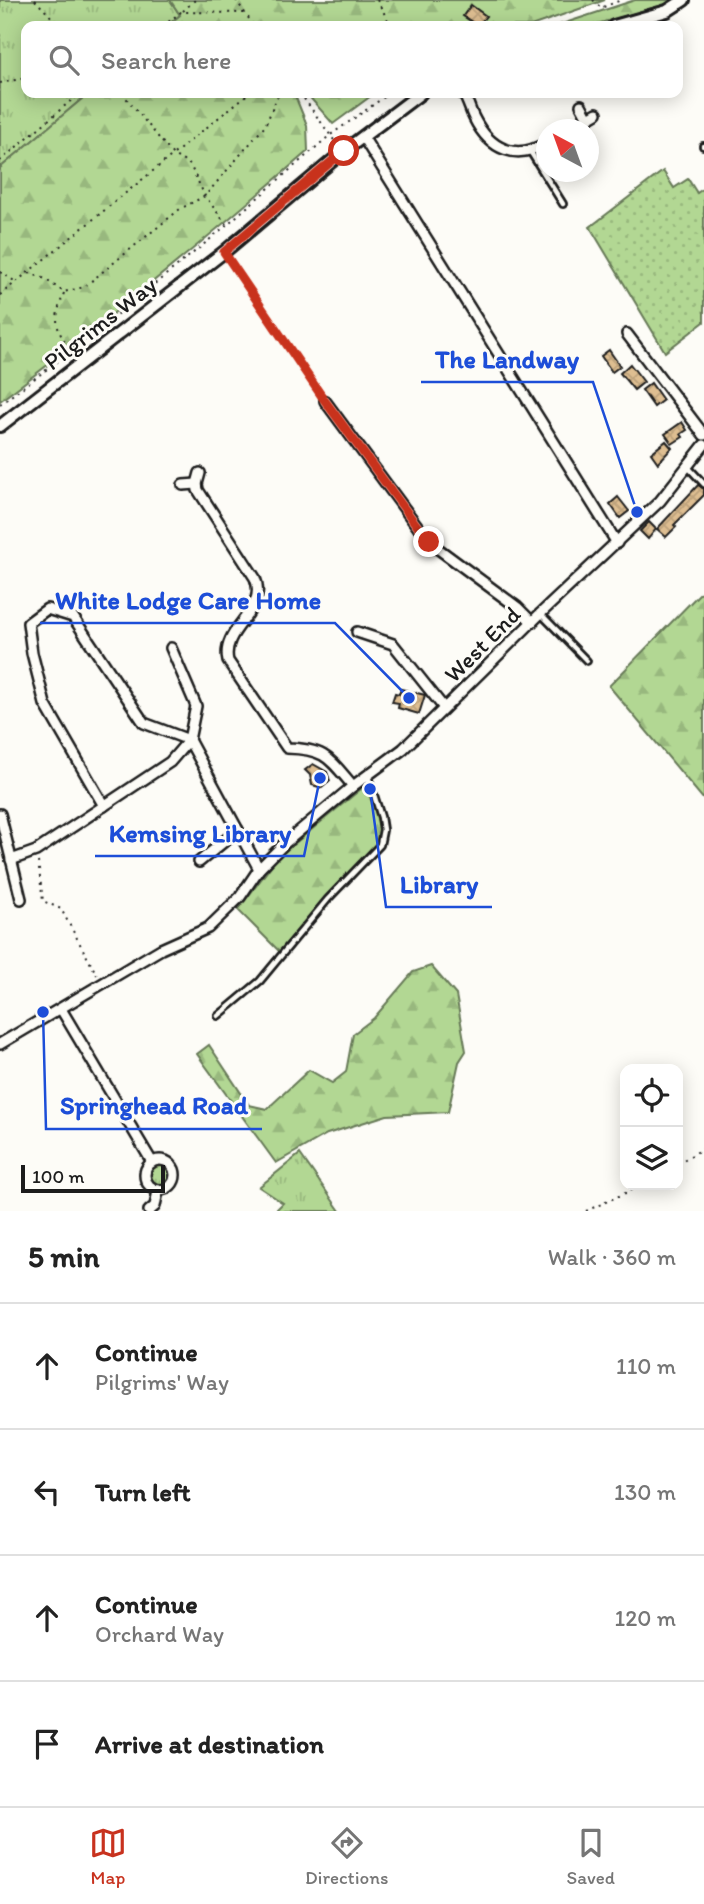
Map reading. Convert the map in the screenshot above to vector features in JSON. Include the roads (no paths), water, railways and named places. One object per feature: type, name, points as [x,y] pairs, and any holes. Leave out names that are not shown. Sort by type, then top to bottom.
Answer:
[{"type":"street","points":[[632,21],[667,11],[684,0]]},
{"type":"street","name":"Pilgrims Way","points":[[0,426],[224,252],[344,151],[414,98]]},
{"type":"street","points":[[465,98],[477,123],[491,140],[509,152],[536,148]]},
{"type":"street","points":[[581,105],[593,116],[588,119]]},
{"type":"street","points":[[363,137],[617,543]]},
{"type":"street","points":[[627,334],[704,435]]},
{"type":"street","points":[[325,401],[429,542],[517,607],[532,622]]},
{"type":"street","name":"West End","points":[[0,1044],[162,949],[208,928],[240,897],[259,869],[353,786],[403,749],[541,613],[617,543],[660,501],[704,445]]},
{"type":"street","points":[[200,473],[198,490],[255,578],[259,589],[257,598],[228,645],[228,661],[287,748],[310,748],[328,757],[353,786]]},
{"type":"street","points":[[183,485],[197,484]]},
{"type":"street","points":[[104,806],[45,704],[28,623],[47,609],[73,617],[144,723],[189,740],[259,869]]},
{"type":"street","points":[[357,632],[393,644],[444,708]]},
{"type":"street","points":[[11,860],[36,850],[170,762],[189,740],[196,706],[172,648]]},
{"type":"street","points":[[0,814],[21,899]]},
{"type":"street","points":[[200,862],[237,830]]},
{"type":"street","points":[[61,1009],[152,1162]]},
{"type":"street","points":[[165,1160],[175,1171],[172,1186],[158,1191],[149,1186],[145,1177],[147,1167],[152,1162],[165,1160]]},
{"type":"street","points":[[149,1211],[155,1206],[158,1191]]},
{"type":"lane","points":[[530,151],[563,204]]},
{"type":"lane","points":[[688,467],[704,484]]},
{"type":"lane","points":[[541,613],[587,662]]},
{"type":"lane","points":[[218,1016],[260,981],[328,899],[380,845],[383,830],[381,817],[368,775]]},
{"type":"place","name":"The Landway","points":[[637,512]]},
{"type":"place","name":"White Lodge Care Home","points":[[409,698]]},
{"type":"place","name":"Kemsing Library","points":[[320,778]]},
{"type":"place","name":"Library","points":[[370,789]]},
{"type":"place","name":"Springhead Road","points":[[43,1012]]}]
